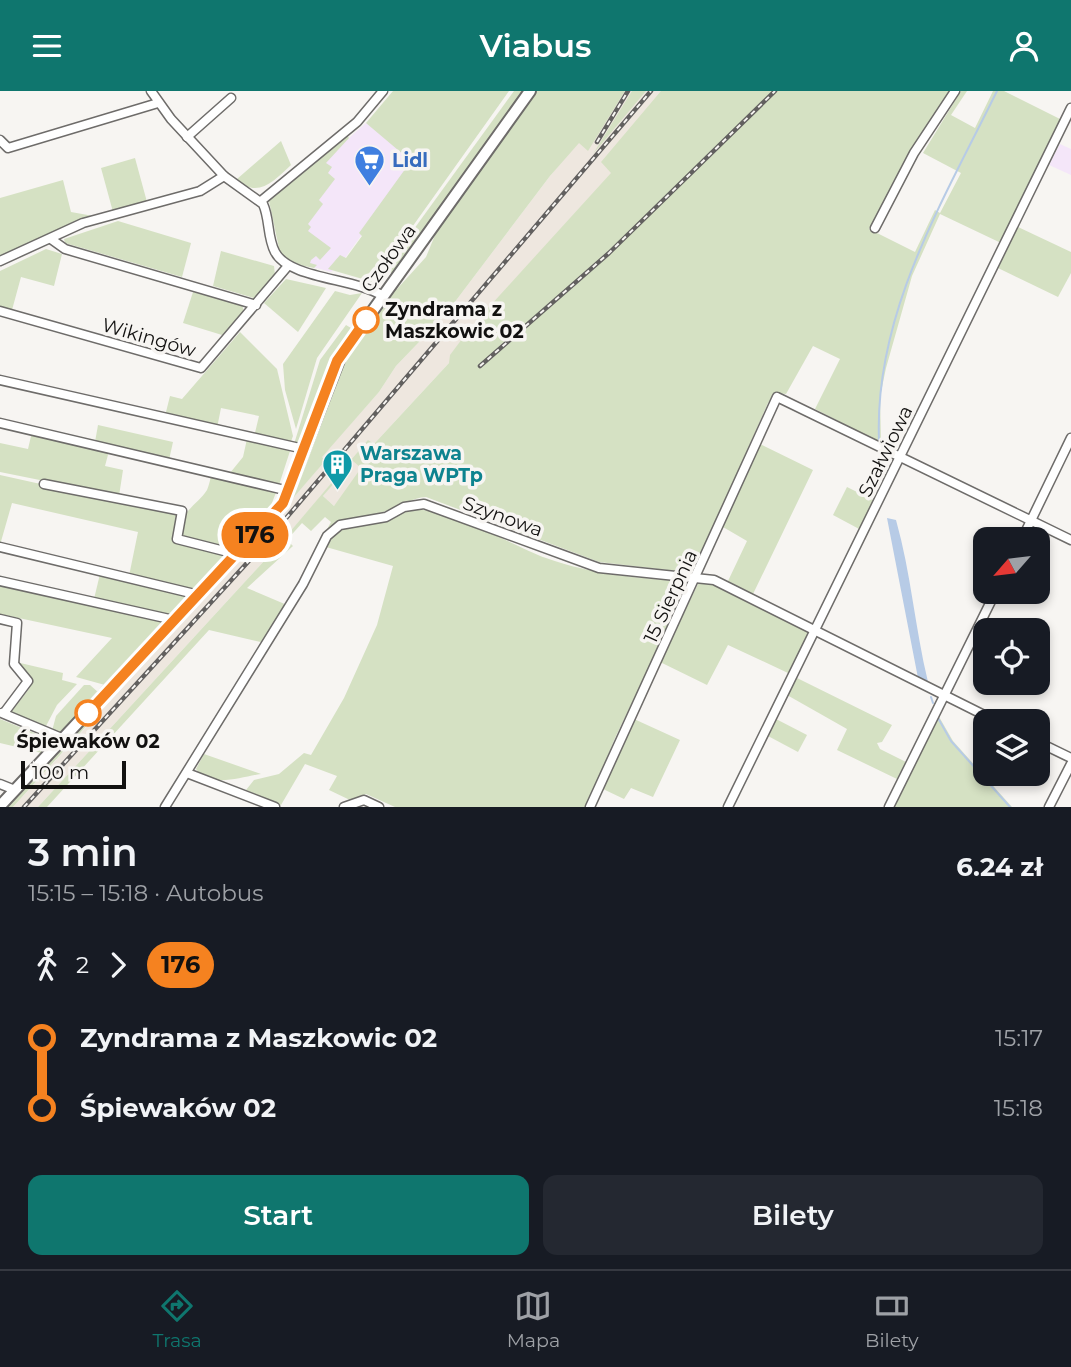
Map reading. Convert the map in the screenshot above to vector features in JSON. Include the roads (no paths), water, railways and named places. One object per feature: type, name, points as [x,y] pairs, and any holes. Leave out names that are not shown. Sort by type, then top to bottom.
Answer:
[{"type":"street","points":[[151,91],[187,137],[224,176],[261,201],[267,213],[274,250],[287,267],[364,286],[383,296]]},
{"type":"street","points":[[261,201],[357,122],[383,91]]},
{"type":"street","name":"Czołowa","points":[[0,806],[277,510],[289,491],[337,361],[530,91]]},
{"type":"street","points":[[875,228],[915,153],[955,91]]},
{"type":"street","points":[[187,137],[231,98]]},
{"type":"street","points":[[0,140],[8,148],[158,103]]},
{"type":"street","name":"Szałwiowa","points":[[728,807],[1071,108]]},
{"type":"street","points":[[0,261],[83,223],[200,191],[224,176]]},
{"type":"street","points":[[51,239],[65,249],[256,305]]},
{"type":"street","name":"Wikingów","points":[[0,311],[201,368],[287,267]]},
{"type":"street","points":[[0,380],[304,449]]},
{"type":"street","name":"15 Sierpnia","points":[[590,807],[777,397],[900,458]]},
{"type":"street","points":[[0,423],[289,491]]},
{"type":"street","points":[[1028,527],[1071,438]]},
{"type":"street","points":[[900,458],[1071,540]]},
{"type":"street","points":[[44,484],[182,511],[177,539],[236,554]]},
{"type":"street","name":"Szynowa","points":[[165,807],[303,584],[327,536],[340,525],[386,517],[404,507],[424,504],[599,568],[716,580],[973,710]]},
{"type":"street","points":[[0,547],[199,595]]},
{"type":"street","points":[[0,581],[174,620]]},
{"type":"street","points":[[889,807],[990,604]]},
{"type":"street","points":[[0,619],[17,623],[14,664],[28,681],[2,713],[64,739]]},
{"type":"street","points":[[1050,748],[1071,758]]},
{"type":"street","points":[[1049,807],[1071,764]]},
{"type":"street","points":[[187,773],[275,807]]},
{"type":"street","points":[[0,784],[15,790]]},
{"type":"street","points":[[344,807],[363,800],[379,807]]},
{"type":"water","points":[[887,518],[896,520],[901,540],[928,682],[918,678]]},
{"type":"waterway","points":[[879,440],[880,393],[900,303],[935,217],[997,91]]},
{"type":"waterway","points":[[931,697],[933,703]]},
{"type":"waterway","points":[[938,718],[951,741],[1010,807]]},
{"type":"railway","points":[[597,142],[628,91]]},
{"type":"railway","points":[[24,807],[258,551],[651,91]]},
{"type":"railway","points":[[480,366],[609,253],[775,91]]},
{"type":"place","name":"Lidl","points":[[369,187]]},
{"type":"place","name":"Zyndrama z Maszkowic 02","points":[[366,320]]},
{"type":"place","name":"Warszawa Praga WPTp","points":[[337,491]]},
{"type":"place","name":"Śpiewaków 02","points":[[88,713]]}]
